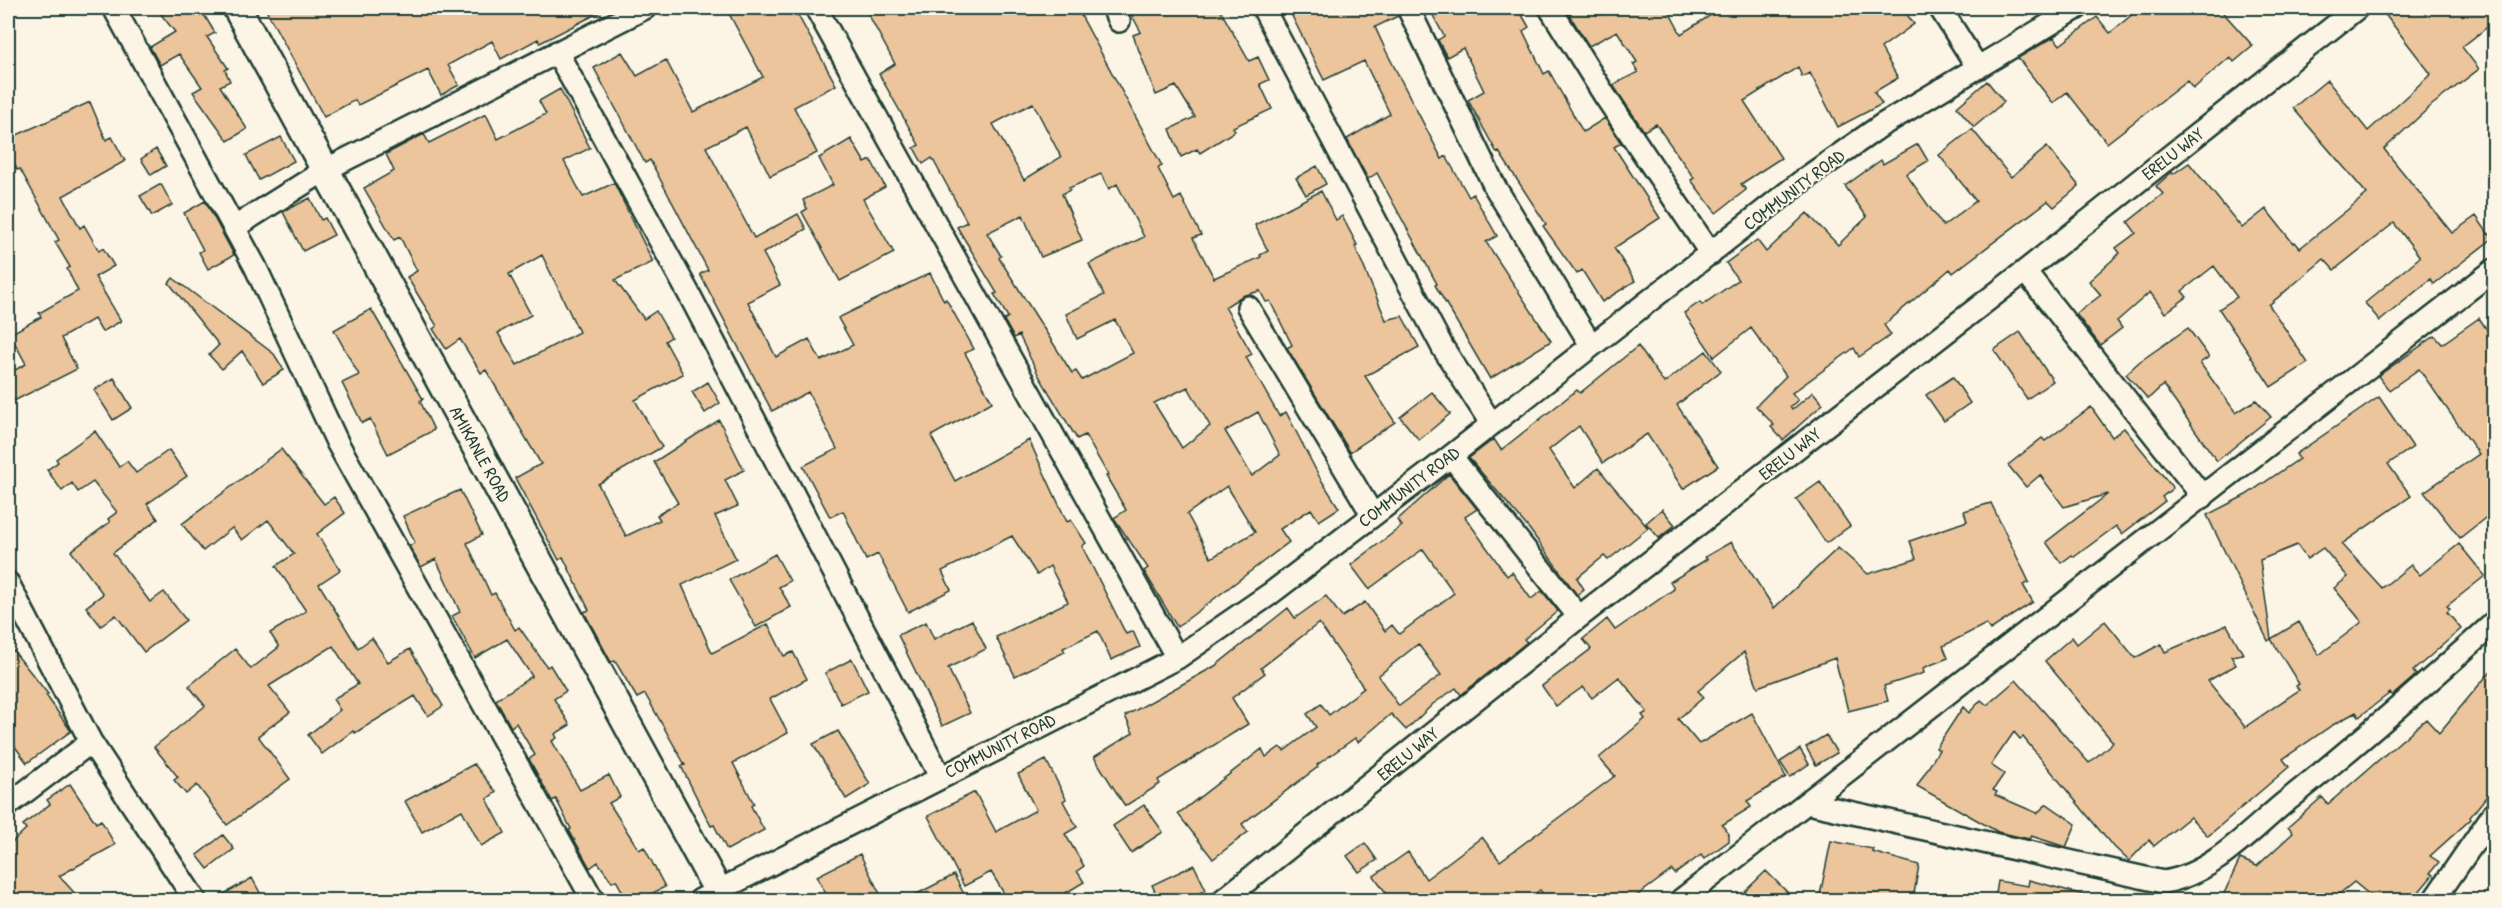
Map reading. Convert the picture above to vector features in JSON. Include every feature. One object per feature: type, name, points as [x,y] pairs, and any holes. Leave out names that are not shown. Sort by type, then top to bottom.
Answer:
[{"type":"street","points":[[114,8],[235,227],[338,444],[593,900]]},
{"type":"street","name":"AMIKANLE ROAD","points":[[237,8],[713,897]]},
{"type":"street","points":[[235,227],[325,170],[645,8]]},
{"type":"street","points":[[816,8],[1177,658]]},
{"type":"street","points":[[1263,8],[1443,348],[1491,423]]},
{"type":"street","points":[[1408,8],[1495,187],[1591,345]]},
{"type":"street","points":[[1550,8],[1605,96],[1711,254]]},
{"type":"street","points":[[1940,8],[1978,68]]},
{"type":"street","name":"COMMUNITY ROAD","points":[[713,897],[940,776],[1177,658],[1270,594],[1451,456],[1806,178],[1882,125],[2077,8]]},
{"type":"street","name":"ERELU WAY","points":[[1223,900],[1579,617],[2025,271],[2357,8]]},
{"type":"street","points":[[557,52],[689,294],[940,776]]},
{"type":"street","points":[[1681,900],[2494,270]]},
{"type":"street","points":[[2025,271],[2203,497]]},
{"type":"street","points":[[1248,307],[1372,514]]},
{"type":"street","points":[[1451,456],[1579,617]]},
{"type":"street","points":[[8,583],[91,742],[195,900]]},
{"type":"street","points":[[1808,802],[2163,882],[2180,880],[2219,857],[2373,732],[2494,623]]},
{"type":"street","points":[[8,805],[91,742]]},
{"type":"street","points":[[2434,900],[2494,813]]},
{"type":"building","points":[[156,8],[200,8],[215,33],[207,37],[228,68],[225,70],[230,81],[220,86],[247,129],[228,141],[193,92],[202,87],[179,54],[160,65],[150,47],[175,32]]},
{"type":"building","points":[[265,8],[608,8],[540,43],[538,39],[501,59],[492,41],[448,65],[459,85],[441,95],[428,70],[358,105],[355,100],[324,117]]},
{"type":"building","points":[[726,8],[794,8],[836,85],[794,107],[817,153],[770,176],[746,127],[706,147],[754,238],[798,214],[806,229],[763,253],[780,285],[748,302],[776,357],[809,339],[821,361],[853,345],[838,318],[930,273],[944,301],[946,299],[974,349],[965,353],[992,402],[931,436],[955,481],[1029,440],[1067,522],[1071,520],[1086,543],[1082,546],[1126,634],[1133,631],[1140,647],[1111,660],[1098,631],[1063,648],[1065,652],[1015,676],[996,637],[1068,602],[1050,566],[1037,575],[1012,536],[942,571],[951,590],[908,612],[878,554],[866,560],[843,511],[830,517],[803,466],[837,449],[808,392],[772,411],[700,274],[708,270],[650,160],[645,163],[594,68],[622,52],[637,76],[666,60],[693,112],[763,77]]},
{"type":"building","points":[[865,8],[1077,8],[1162,166],[1158,168],[1174,200],[1181,196],[1201,235],[1193,238],[1214,278],[1261,257],[1260,255],[1268,251],[1255,225],[1321,191],[1336,220],[1342,216],[1357,245],[1355,246],[1386,320],[1402,316],[1419,347],[1365,376],[1395,422],[1350,452],[1287,348],[1292,345],[1270,301],[1266,302],[1260,291],[1242,296],[1225,307],[1252,354],[1246,357],[1279,416],[1286,412],[1320,478],[1339,508],[1319,521],[1311,509],[1280,529],[1289,542],[1177,627],[1144,571],[1148,568],[1114,518],[1126,510],[1106,476],[1108,475],[1085,435],[1077,439],[1039,376],[1019,335],[1014,338],[1004,320],[1008,317],[994,294],[997,293],[957,227],[967,222],[932,158],[923,164],[914,148],[919,145],[879,74],[895,64]],"holes":[[[1033,103],[1061,157],[1024,180],[993,124]],[[1101,174],[1109,189],[1117,184],[1144,237],[1089,264],[1104,295],[1066,314],[1077,339],[1115,320],[1133,353],[1082,380],[1076,371],[1072,373],[999,258],[1001,256],[987,233],[1023,215],[1041,257],[1082,240],[1062,194],[1070,190],[1069,188]],[[1188,387],[1210,426],[1182,448],[1154,403]],[[1258,412],[1280,455],[1252,476],[1225,431]],[[1227,486],[1255,532],[1211,558],[1187,514]]]},
{"type":"building","points":[[1128,8],[1219,8],[1249,61],[1258,57],[1269,80],[1260,84],[1272,109],[1233,127],[1235,131],[1200,153],[1197,149],[1181,157],[1170,129],[1195,117],[1176,86],[1156,95],[1133,35],[1141,32]]},
{"type":"building","points":[[1288,8],[1395,8],[1398,16],[1375,27],[1386,51],[1442,159],[1446,156],[1469,197],[1473,194],[1497,236],[1486,242],[1551,341],[1490,379],[1435,285],[1437,284],[1377,173],[1368,179],[1347,139],[1390,114],[1364,61],[1324,80]]},
{"type":"building","points":[[1429,8],[1518,8],[1529,27],[1523,31],[1544,74],[1549,71],[1583,132],[1605,118],[1621,143],[1614,147],[1660,218],[1614,248],[1635,281],[1602,302],[1582,270],[1577,274],[1543,226],[1546,224],[1499,152],[1497,153],[1468,100],[1484,91],[1463,48],[1447,57],[1438,40],[1444,36]]},
{"type":"building","points":[[1565,8],[1597,8],[1601,15],[1613,8],[1667,8],[1681,34],[1722,8],[1902,8],[1914,24],[1881,48],[1898,78],[1874,92],[1882,104],[1838,127],[1810,73],[1802,77],[1798,67],[1744,101],[1781,158],[1741,184],[1746,190],[1716,213],[1691,180],[1694,178],[1656,124],[1644,131],[1613,85],[1638,72],[1633,64],[1637,62],[1617,31],[1589,46]]},
{"type":"building","points":[[2140,8],[2219,8],[2253,46],[2234,62],[2230,57],[2193,89],[2187,81],[2107,143],[2067,92],[2053,103],[2018,58],[2054,37],[2060,45],[2097,17],[2110,33]]},
{"type":"building","points":[[2380,8],[2494,8],[2494,22],[2462,47],[2479,69],[2432,105],[2384,149],[2452,233],[2476,216],[2492,239],[2434,284],[2431,279],[2380,321],[2365,303],[2420,257],[2394,223],[2334,270],[2324,259],[2269,305],[2308,363],[2271,387],[2219,309],[2237,297],[2214,266],[2182,291],[2187,297],[2165,313],[2150,292],[2117,321],[2122,328],[2100,345],[2076,314],[2101,295],[2089,281],[2120,253],[2116,248],[2136,233],[2128,222],[2163,194],[2156,186],[2172,172],[2173,174],[2189,163],[2242,228],[2266,209],[2293,243],[2295,242],[2300,248],[2367,194],[2293,108],[2327,80],[2368,131],[2431,74]]},
{"type":"building","points":[[1987,81],[2004,102],[1974,127],[1957,107]]},
{"type":"building","points":[[560,89],[590,148],[564,161],[583,197],[614,183],[653,262],[615,280],[644,319],[656,311],[671,337],[665,341],[683,374],[635,400],[662,447],[598,484],[626,536],[660,520],[657,515],[678,503],[654,462],[719,420],[744,470],[725,480],[738,506],[715,516],[736,559],[682,585],[712,653],[768,624],[784,656],[793,652],[807,679],[770,699],[788,733],[733,763],[754,804],[751,806],[764,830],[727,850],[714,825],[711,826],[681,766],[685,765],[645,694],[637,698],[615,661],[611,662],[584,612],[589,610],[563,557],[559,560],[515,478],[541,464],[486,370],[481,373],[460,339],[446,349],[433,329],[437,326],[407,277],[417,271],[400,237],[394,240],[364,188],[394,171],[386,154],[424,134],[429,143],[486,114],[498,139],[546,114],[539,101]],"holes":[[[542,255],[579,332],[517,365],[498,333],[531,315],[509,274]]]},
{"type":"building","points":[[90,102],[106,140],[112,137],[125,161],[63,196],[80,228],[84,225],[99,251],[103,248],[114,266],[95,277],[121,321],[102,332],[94,319],[61,338],[77,369],[8,404],[8,374],[26,364],[10,334],[41,317],[39,313],[78,291],[67,269],[70,267],[55,242],[59,240],[20,169],[17,170],[8,148],[8,139]]},
{"type":"building","points":[[1972,129],[2011,177],[2047,147],[2079,186],[2054,207],[2048,201],[1953,273],[1950,269],[1884,325],[1891,335],[1859,357],[1854,348],[1792,393],[1798,400],[1790,407],[1792,410],[1813,392],[1823,404],[1783,440],[1771,427],[1774,425],[1756,406],[1786,376],[1751,328],[1714,357],[1684,313],[1700,302],[1702,305],[1738,280],[1726,263],[1757,240],[1766,252],[1807,213],[1838,245],[1867,217],[1845,186],[1881,160],[1883,164],[1918,144],[1928,161],[1906,174],[1943,226],[1976,201],[1939,155]]},
{"type":"building","points":[[281,137],[294,161],[259,180],[246,155]]},
{"type":"building","points":[[851,139],[865,163],[871,160],[885,187],[863,199],[894,253],[840,281],[802,212],[807,209],[803,200],[833,185],[819,158]]},
{"type":"building","points":[[156,149],[166,166],[151,175],[141,159]]},
{"type":"building","points":[[1317,166],[1326,184],[1306,195],[1296,178]]},
{"type":"building","points":[[161,184],[172,205],[152,216],[140,196]]},
{"type":"building","points":[[310,198],[321,220],[325,218],[334,235],[303,251],[283,212]]},
{"type":"building","points":[[205,201],[234,255],[208,269],[199,252],[203,250],[184,213]]},
{"type":"building","points":[[173,278],[274,354],[284,370],[263,383],[242,351],[222,369],[209,355],[219,345],[169,283]]},
{"type":"building","points":[[371,309],[423,399],[420,401],[434,430],[388,454],[370,419],[362,423],[342,383],[359,375],[334,330]]},
{"type":"building","points":[[2479,318],[2494,340],[2494,511],[2460,538],[2424,492],[2479,454],[2419,369],[2389,390],[2378,376],[2435,336],[2442,344]]},
{"type":"building","points":[[2188,328],[2209,357],[2200,363],[2236,413],[2256,400],[2271,417],[2217,461],[2163,385],[2148,399],[2126,374],[2139,362]]},
{"type":"building","points":[[2020,332],[2053,381],[2027,399],[1994,350]]},
{"type":"building","points":[[1638,346],[1664,383],[1706,351],[1721,371],[1677,405],[1718,466],[1683,489],[1647,434],[1603,463],[1579,426],[1549,450],[1575,488],[1598,468],[1648,528],[1608,560],[1604,556],[1577,578],[1584,589],[1577,595],[1530,530],[1469,458],[1494,439],[1501,450],[1577,390],[1580,393]]},
{"type":"building","points":[[1953,377],[1970,403],[1944,421],[1926,395]]},
{"type":"building","points":[[114,378],[132,408],[113,420],[94,390]]},
{"type":"building","points":[[708,382],[720,403],[705,413],[692,392]]},
{"type":"building","points":[[1432,392],[1450,414],[1419,440],[1400,417]]},
{"type":"building","points":[[2379,397],[2413,447],[2388,464],[2411,496],[2342,544],[2382,588],[2411,565],[2420,575],[2459,544],[2485,576],[2447,606],[2450,609],[2447,612],[2461,629],[2413,671],[2416,675],[2392,696],[2390,693],[2359,717],[2356,712],[2283,759],[2289,767],[2208,836],[2190,817],[2154,846],[2149,840],[2129,861],[2110,843],[2023,737],[2020,739],[2014,732],[1991,765],[2004,774],[1993,790],[1997,792],[1995,795],[2037,813],[2047,804],[2076,824],[2066,847],[2031,836],[2029,839],[1998,832],[1917,786],[1939,750],[1936,748],[1963,707],[1969,713],[1981,700],[1987,705],[2016,680],[2089,763],[2113,742],[2045,661],[2072,637],[2077,644],[2105,621],[2135,658],[2161,644],[2165,652],[2227,625],[2243,654],[2231,656],[2236,665],[2208,681],[2245,727],[2299,690],[2296,686],[2299,684],[2271,639],[2268,641],[2207,515],[2246,495],[2299,459],[2296,454]],"holes":[[[2297,545],[2307,559],[2323,548],[2348,577],[2334,588],[2362,622],[2319,655],[2299,622],[2271,639],[2260,560]]]},
{"type":"building","points":[[2091,407],[2112,437],[2124,428],[2173,488],[2162,497],[2165,501],[2122,534],[2116,526],[2074,557],[2072,555],[2061,563],[2046,542],[2108,494],[2064,507],[2040,475],[2026,487],[2008,465],[2042,438],[2045,441]]},
{"type":"building","points":[[95,431],[119,467],[127,461],[136,473],[169,450],[187,476],[147,504],[158,519],[113,553],[150,602],[164,592],[186,620],[144,652],[116,615],[101,626],[86,607],[103,594],[71,551],[110,522],[108,519],[117,512],[93,482],[78,492],[72,483],[62,491],[47,470],[58,462],[56,459]]},
{"type":"building","points":[[281,449],[324,504],[334,497],[345,513],[317,534],[340,570],[319,584],[358,648],[372,638],[388,662],[410,649],[443,706],[428,716],[415,696],[355,733],[353,731],[322,754],[308,735],[340,710],[333,699],[358,684],[333,646],[269,686],[290,712],[258,736],[290,779],[227,825],[197,785],[186,794],[174,780],[178,777],[154,747],[205,706],[189,686],[235,649],[251,669],[279,647],[270,633],[306,611],[276,566],[294,554],[268,520],[242,540],[232,528],[203,551],[182,524]]},
{"type":"building","points":[[1449,474],[1477,509],[1465,517],[1507,576],[1512,572],[1531,599],[1542,591],[1558,611],[1524,639],[1527,642],[1461,695],[1456,688],[1433,704],[1406,730],[1391,714],[1358,742],[1355,738],[1317,765],[1318,767],[1242,824],[1248,832],[1213,859],[1178,814],[1262,749],[1266,757],[1280,747],[1284,751],[1316,727],[1307,714],[1321,704],[1329,715],[1364,688],[1319,623],[1261,668],[1265,673],[1232,698],[1248,724],[1158,780],[1160,784],[1125,806],[1094,757],[1133,733],[1125,716],[1215,666],[1288,608],[1295,618],[1326,596],[1342,617],[1365,602],[1385,631],[1392,625],[1399,634],[1454,593],[1423,549],[1369,589],[1351,565],[1402,526],[1397,520]],"holes":[[[1418,644],[1441,675],[1399,706],[1378,676]]]},
{"type":"building","points":[[1820,482],[1850,526],[1826,543],[1796,499]]},
{"type":"building","points":[[460,490],[482,535],[467,543],[491,595],[495,593],[515,630],[519,627],[547,667],[550,665],[566,691],[554,699],[570,725],[555,734],[557,738],[552,741],[580,790],[609,775],[620,797],[609,803],[639,850],[644,847],[665,887],[639,900],[627,900],[616,880],[612,882],[598,862],[590,868],[569,830],[571,829],[556,799],[552,801],[529,759],[535,755],[516,723],[511,727],[496,700],[532,676],[507,639],[475,658],[452,616],[460,612],[436,559],[421,567],[409,546],[415,543],[403,516]]},
{"type":"building","points":[[1991,503],[2029,582],[2023,585],[2033,602],[1990,630],[1986,624],[1943,646],[1948,658],[1923,668],[1924,673],[1884,686],[1888,701],[1848,711],[1835,658],[1758,687],[1744,652],[1698,691],[1704,697],[1678,719],[1699,744],[1752,713],[1786,777],[1747,801],[1751,807],[1722,825],[1729,834],[1729,841],[1704,859],[1701,855],[1675,874],[1672,870],[1631,900],[1548,900],[1540,890],[1527,900],[1391,900],[1374,876],[1408,852],[1426,879],[1482,837],[1500,861],[1615,776],[1599,758],[1645,719],[1642,715],[1647,712],[1619,677],[1592,698],[1583,687],[1556,706],[1542,686],[1591,649],[1583,639],[1607,619],[1615,630],[1674,589],[1670,582],[1707,559],[1705,557],[1731,542],[1774,608],[1838,548],[1868,574],[1916,559],[1910,541],[1967,521],[1964,511]]},
{"type":"building","points":[[1662,509],[1675,525],[1659,538],[1646,523]]},
{"type":"building","points":[[775,554],[790,581],[779,587],[791,607],[756,627],[729,580]]},
{"type":"building","points":[[972,620],[986,649],[948,668],[970,713],[942,726],[898,635],[926,622],[934,639]]},
{"type":"building","points":[[8,644],[48,694],[46,695],[71,731],[27,763],[8,737]]},
{"type":"building","points":[[852,659],[868,691],[841,704],[825,673]]},
{"type":"building","points":[[2494,667],[2494,787],[2470,817],[2471,819],[2430,856],[2439,862],[2430,873],[2433,875],[2412,900],[2376,900],[2354,882],[2332,900],[2221,900],[2240,859],[2257,866],[2293,833],[2288,827],[2322,797],[2328,804],[2426,719],[2439,733]]},
{"type":"building","points":[[838,731],[870,784],[846,799],[813,744]]},
{"type":"building","points":[[1826,735],[1837,753],[1816,765],[1806,747]]},
{"type":"building","points":[[1800,749],[1809,764],[1790,777],[1780,762]]},
{"type":"building","points":[[1046,760],[1077,827],[1065,834],[1084,866],[1077,871],[1084,882],[1054,900],[1008,900],[991,872],[964,886],[928,816],[975,792],[996,832],[1036,810],[1018,774]]},
{"type":"building","points":[[474,764],[496,792],[487,799],[505,833],[481,846],[462,810],[422,832],[405,801]]},
{"type":"building","points":[[70,784],[96,823],[101,820],[115,845],[59,876],[81,900],[16,900],[8,891],[8,846],[26,829],[23,825],[50,804],[47,800]]},
{"type":"building","points":[[1144,805],[1163,832],[1131,853],[1113,826]]},
{"type":"building","points":[[223,835],[234,849],[208,869],[197,855]]},
{"type":"building","points":[[1831,841],[1873,849],[1872,852],[1919,865],[1913,900],[1819,900]]},
{"type":"building","points":[[1365,843],[1377,860],[1359,872],[1347,856]]},
{"type":"building","points":[[860,854],[883,900],[829,900],[817,876]]},
{"type":"building","points":[[1194,865],[1206,890],[1185,900],[1159,900],[1152,885]]},
{"type":"building","points":[[1766,871],[1787,892],[1778,900],[1736,900]]},
{"type":"building","points":[[954,875],[967,900],[905,900]]},
{"type":"building","points":[[252,878],[264,900],[213,900]]},
{"type":"building","points":[[2029,880],[2084,895],[2083,900],[1995,900],[1998,881],[2028,886]]}]
